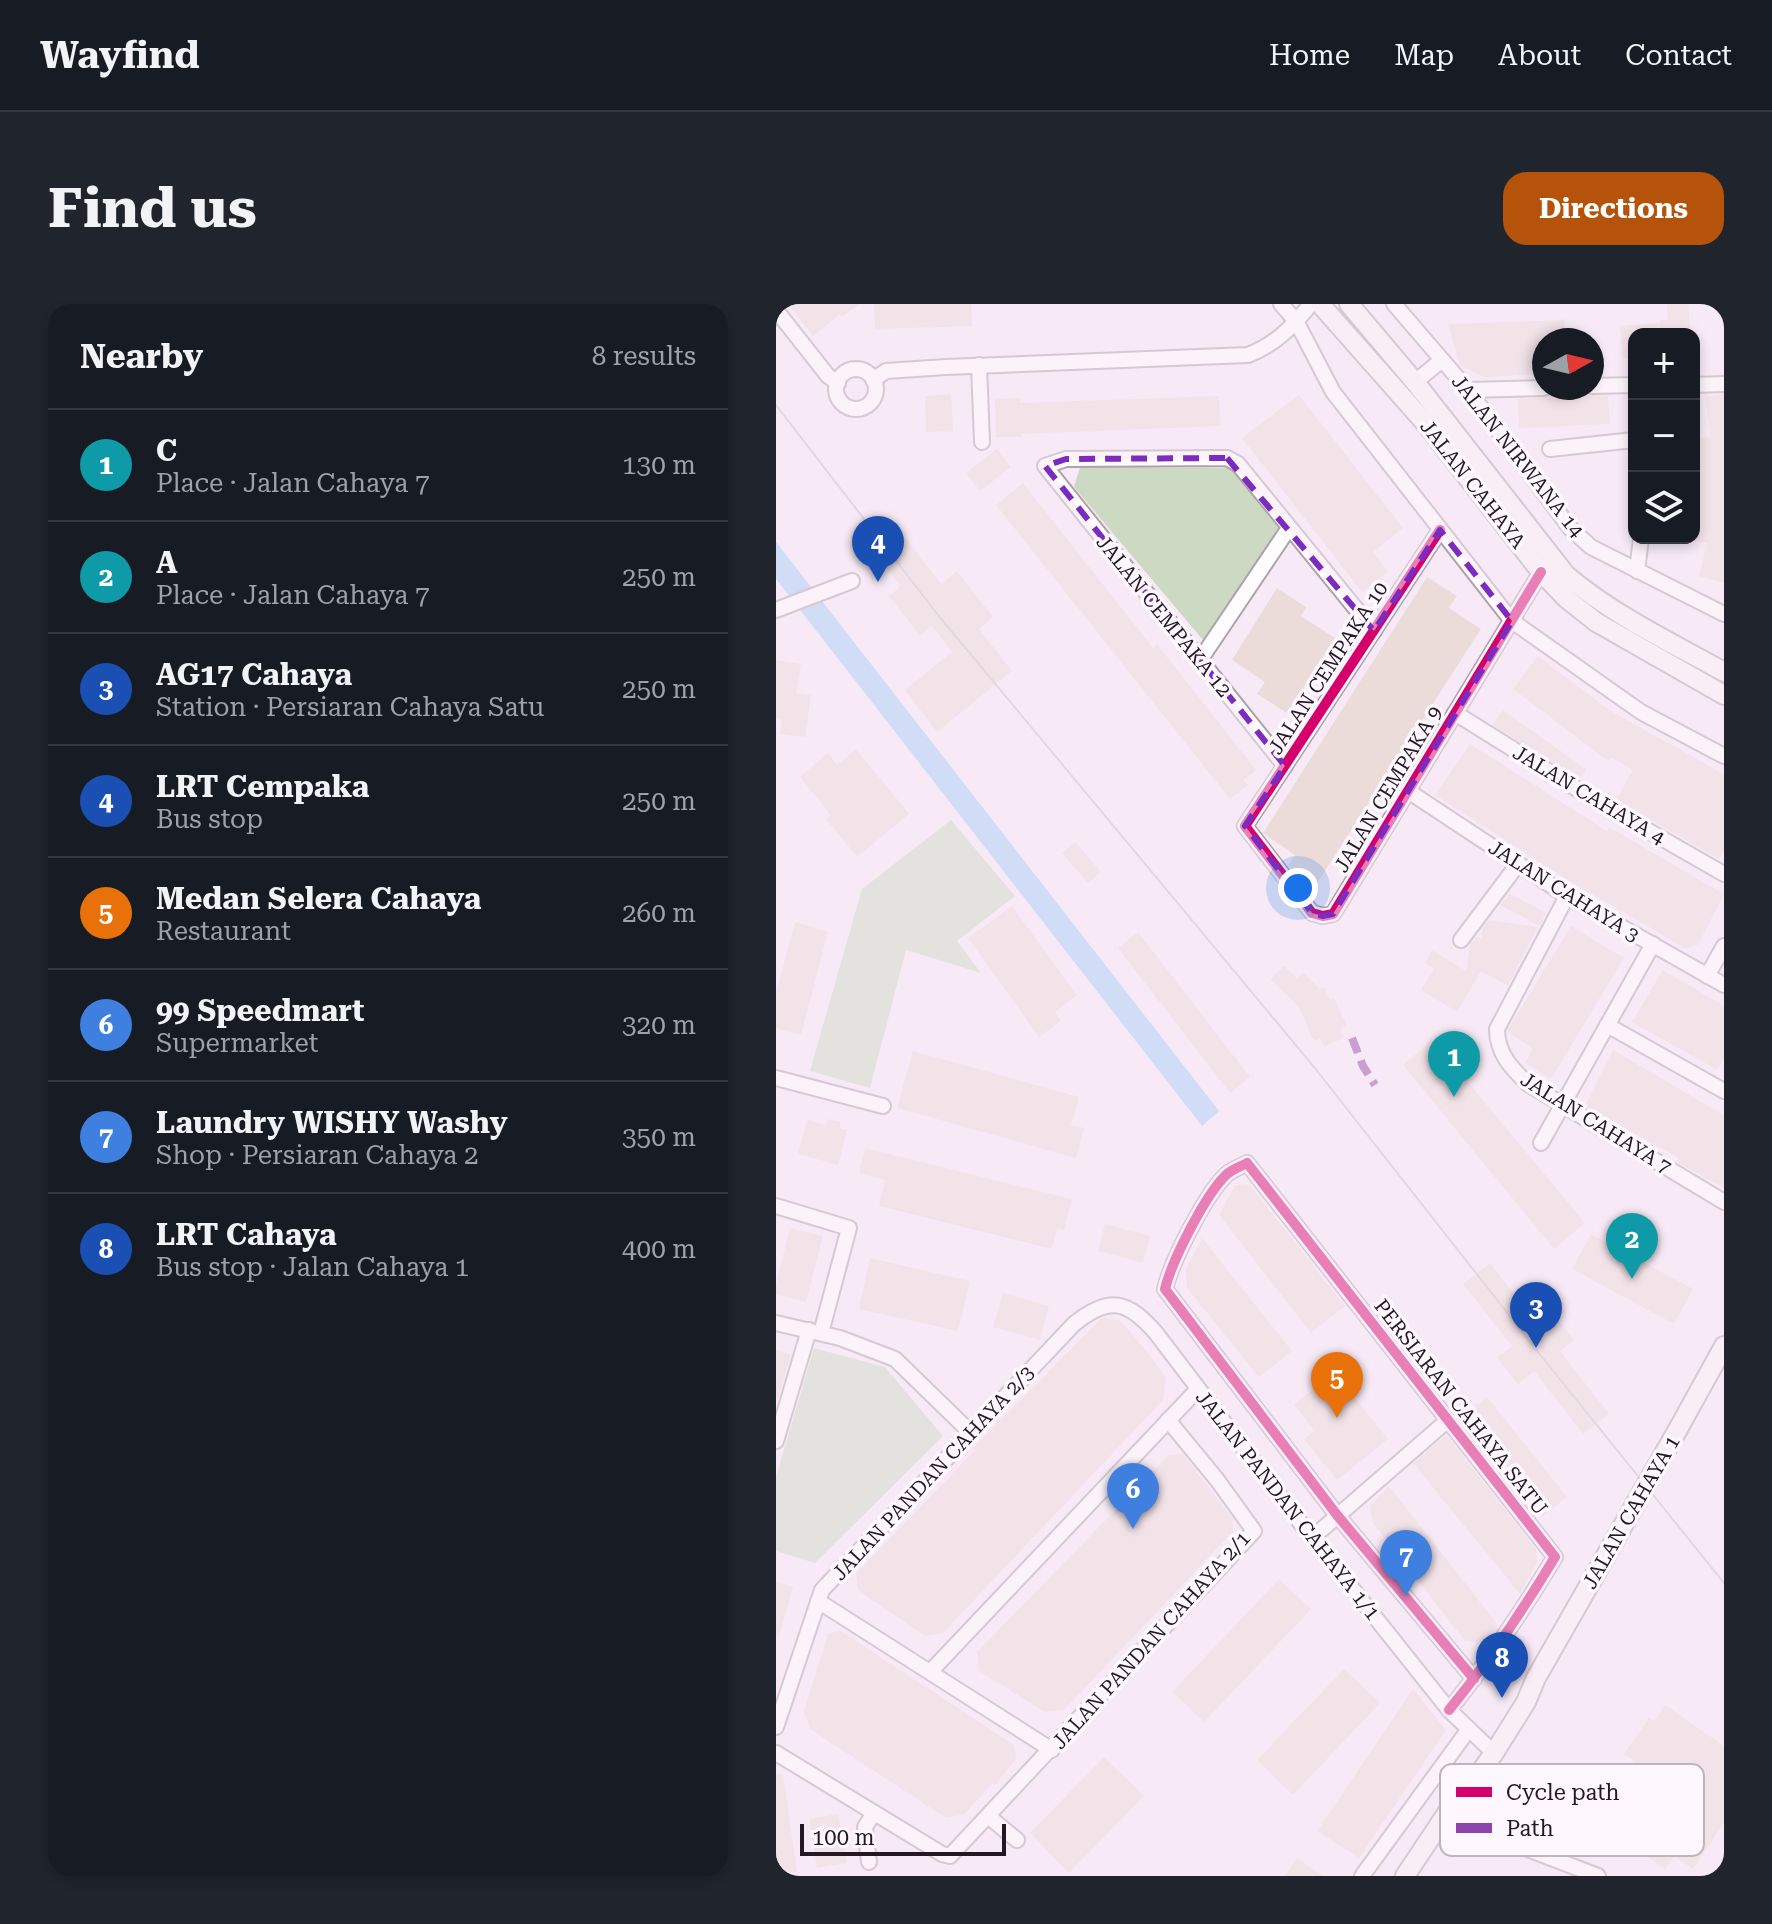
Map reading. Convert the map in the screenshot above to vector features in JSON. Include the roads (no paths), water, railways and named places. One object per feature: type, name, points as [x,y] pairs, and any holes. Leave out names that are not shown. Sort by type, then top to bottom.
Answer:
[{"type":"main road","name":"JALAN CAHAYA","points":[[1320,304],[1427,425],[1541,572],[1567,599],[1596,622],[1724,695]]},
{"type":"main road","name":"JALAN CAHAYA","points":[[1349,304],[1415,382],[1566,575],[1618,612],[1724,672]]},
{"type":"main road","name":"JALAN CAHAYA 1","points":[[1481,1764],[1526,1702],[1536,1678],[1724,1346]]},
{"type":"main road","name":"JALAN CAHAYA 1","points":[[1405,1876],[1440,1823]]},
{"type":"street","points":[[1281,304],[1296,321],[1333,392],[1512,621],[1641,712],[1724,756]]},
{"type":"street","points":[[873,380],[886,371],[1248,355],[1275,342],[1311,304]]},
{"type":"street","name":"JALAN NIRWANA 14","points":[[1394,304],[1468,390],[1570,528],[1591,547],[1724,614]]},
{"type":"street","points":[[776,310],[828,376],[838,383]]},
{"type":"street","points":[[1415,382],[1442,360]]},
{"type":"street","points":[[979,365],[982,442]]},
{"type":"street","points":[[858,369],[873,380],[876,386],[870,403],[859,409],[841,402],[837,390],[845,373],[858,369]]},
{"type":"street","points":[[1700,385],[1724,384]]},
{"type":"street","points":[[1604,386],[1628,385]]},
{"type":"street","points":[[1468,390],[1532,388]]},
{"type":"street","points":[[1550,449],[1628,441]]},
{"type":"street","name":"JALAN CEMPAKA 12","points":[[1285,766],[1045,466],[1066,459],[1227,458],[1238,464],[1289,528]]},
{"type":"street","points":[[1200,660],[1289,528],[1374,631]]},
{"type":"street","name":"JALAN CEMPAKA 10","points":[[1245,826],[1440,530]]},
{"type":"street","points":[[1637,571],[1640,544]]},
{"type":"street","name":"JALAN CEMPAKA 9","points":[[1245,826],[1312,913],[1323,916],[1333,914],[1541,572]]},
{"type":"street","points":[[782,608],[852,581]]},
{"type":"street","name":"JALAN CAHAYA 4","points":[[1455,713],[1593,799],[1724,874]]},
{"type":"street","name":"JALAN CAHAYA 3","points":[[1408,791],[1567,896],[1724,985]]},
{"type":"street","points":[[1461,940],[1518,864]]},
{"type":"street","name":"JALAN CAHAYA 7","points":[[1567,896],[1497,1029],[1499,1047],[1511,1068],[1528,1084],[1724,1202]]},
{"type":"street","points":[[1541,1143],[1653,944]]},
{"type":"street","points":[[1707,976],[1724,946]]},
{"type":"street","points":[[1607,1025],[1724,1091]]},
{"type":"street","points":[[776,1078],[883,1106]]},
{"type":"street","name":"PERSIARAN CAHAYA SATU","points":[[1337,1515],[1165,1289],[1170,1268],[1212,1195],[1226,1174],[1247,1163],[1555,1557],[1516,1621],[1449,1710]]},
{"type":"street","points":[[776,1206],[849,1228],[776,1441]]},
{"type":"street","name":"JALAN PANDAN CAHAYA 1/1","points":[[1123,1305],[1137,1312],[1449,1710],[1490,1749]]},
{"type":"street","name":"JALAN PANDAN CAHAYA 2/3","points":[[776,1727],[822,1590],[1074,1324],[1089,1312],[1123,1305]]},
{"type":"street","points":[[776,1323],[815,1332],[895,1359],[971,1433]]},
{"type":"street","points":[[930,1672],[1198,1389]]},
{"type":"street","name":"JALAN PANDAN CAHAYA 2/1","points":[[874,1813],[950,1856],[1254,1531],[1168,1420]]},
{"type":"street","points":[[1312,1538],[1448,1420]]},
{"type":"street","points":[[1337,1515],[1474,1679]]},
{"type":"street","points":[[818,1601],[1052,1750]]},
{"type":"street","points":[[1444,1764],[1469,1729]]},
{"type":"street","points":[[776,1753],[874,1813],[865,1827],[869,1862]]},
{"type":"street","points":[[1362,1876],[1440,1769]]},
{"type":"street","points":[[988,1816],[1017,1840]]},
{"type":"street","points":[[1549,1856],[1598,1876]]},
{"type":"water","points":[[776,542],[1219,1111],[1202,1126],[776,579]]},
{"type":"tram line","points":[[776,405],[938,615],[1314,1067],[1724,1583]]},
{"type":"place","name":"LRT Cempaka","points":[[878,582]]},
{"type":"place","name":"C","points":[[1454,1097]]},
{"type":"place","name":"A","points":[[1632,1279]]},
{"type":"place","name":"AG17 Cahaya","points":[[1536,1348]]},
{"type":"place","name":"Medan Selera Cahaya","points":[[1337,1418]]},
{"type":"place","name":"99 Speedmart","points":[[1133,1529]]},
{"type":"place","name":"Laundry WISHY Washy","points":[[1406,1596]]},
{"type":"place","name":"LRT Cahaya","points":[[1502,1698]]}]
